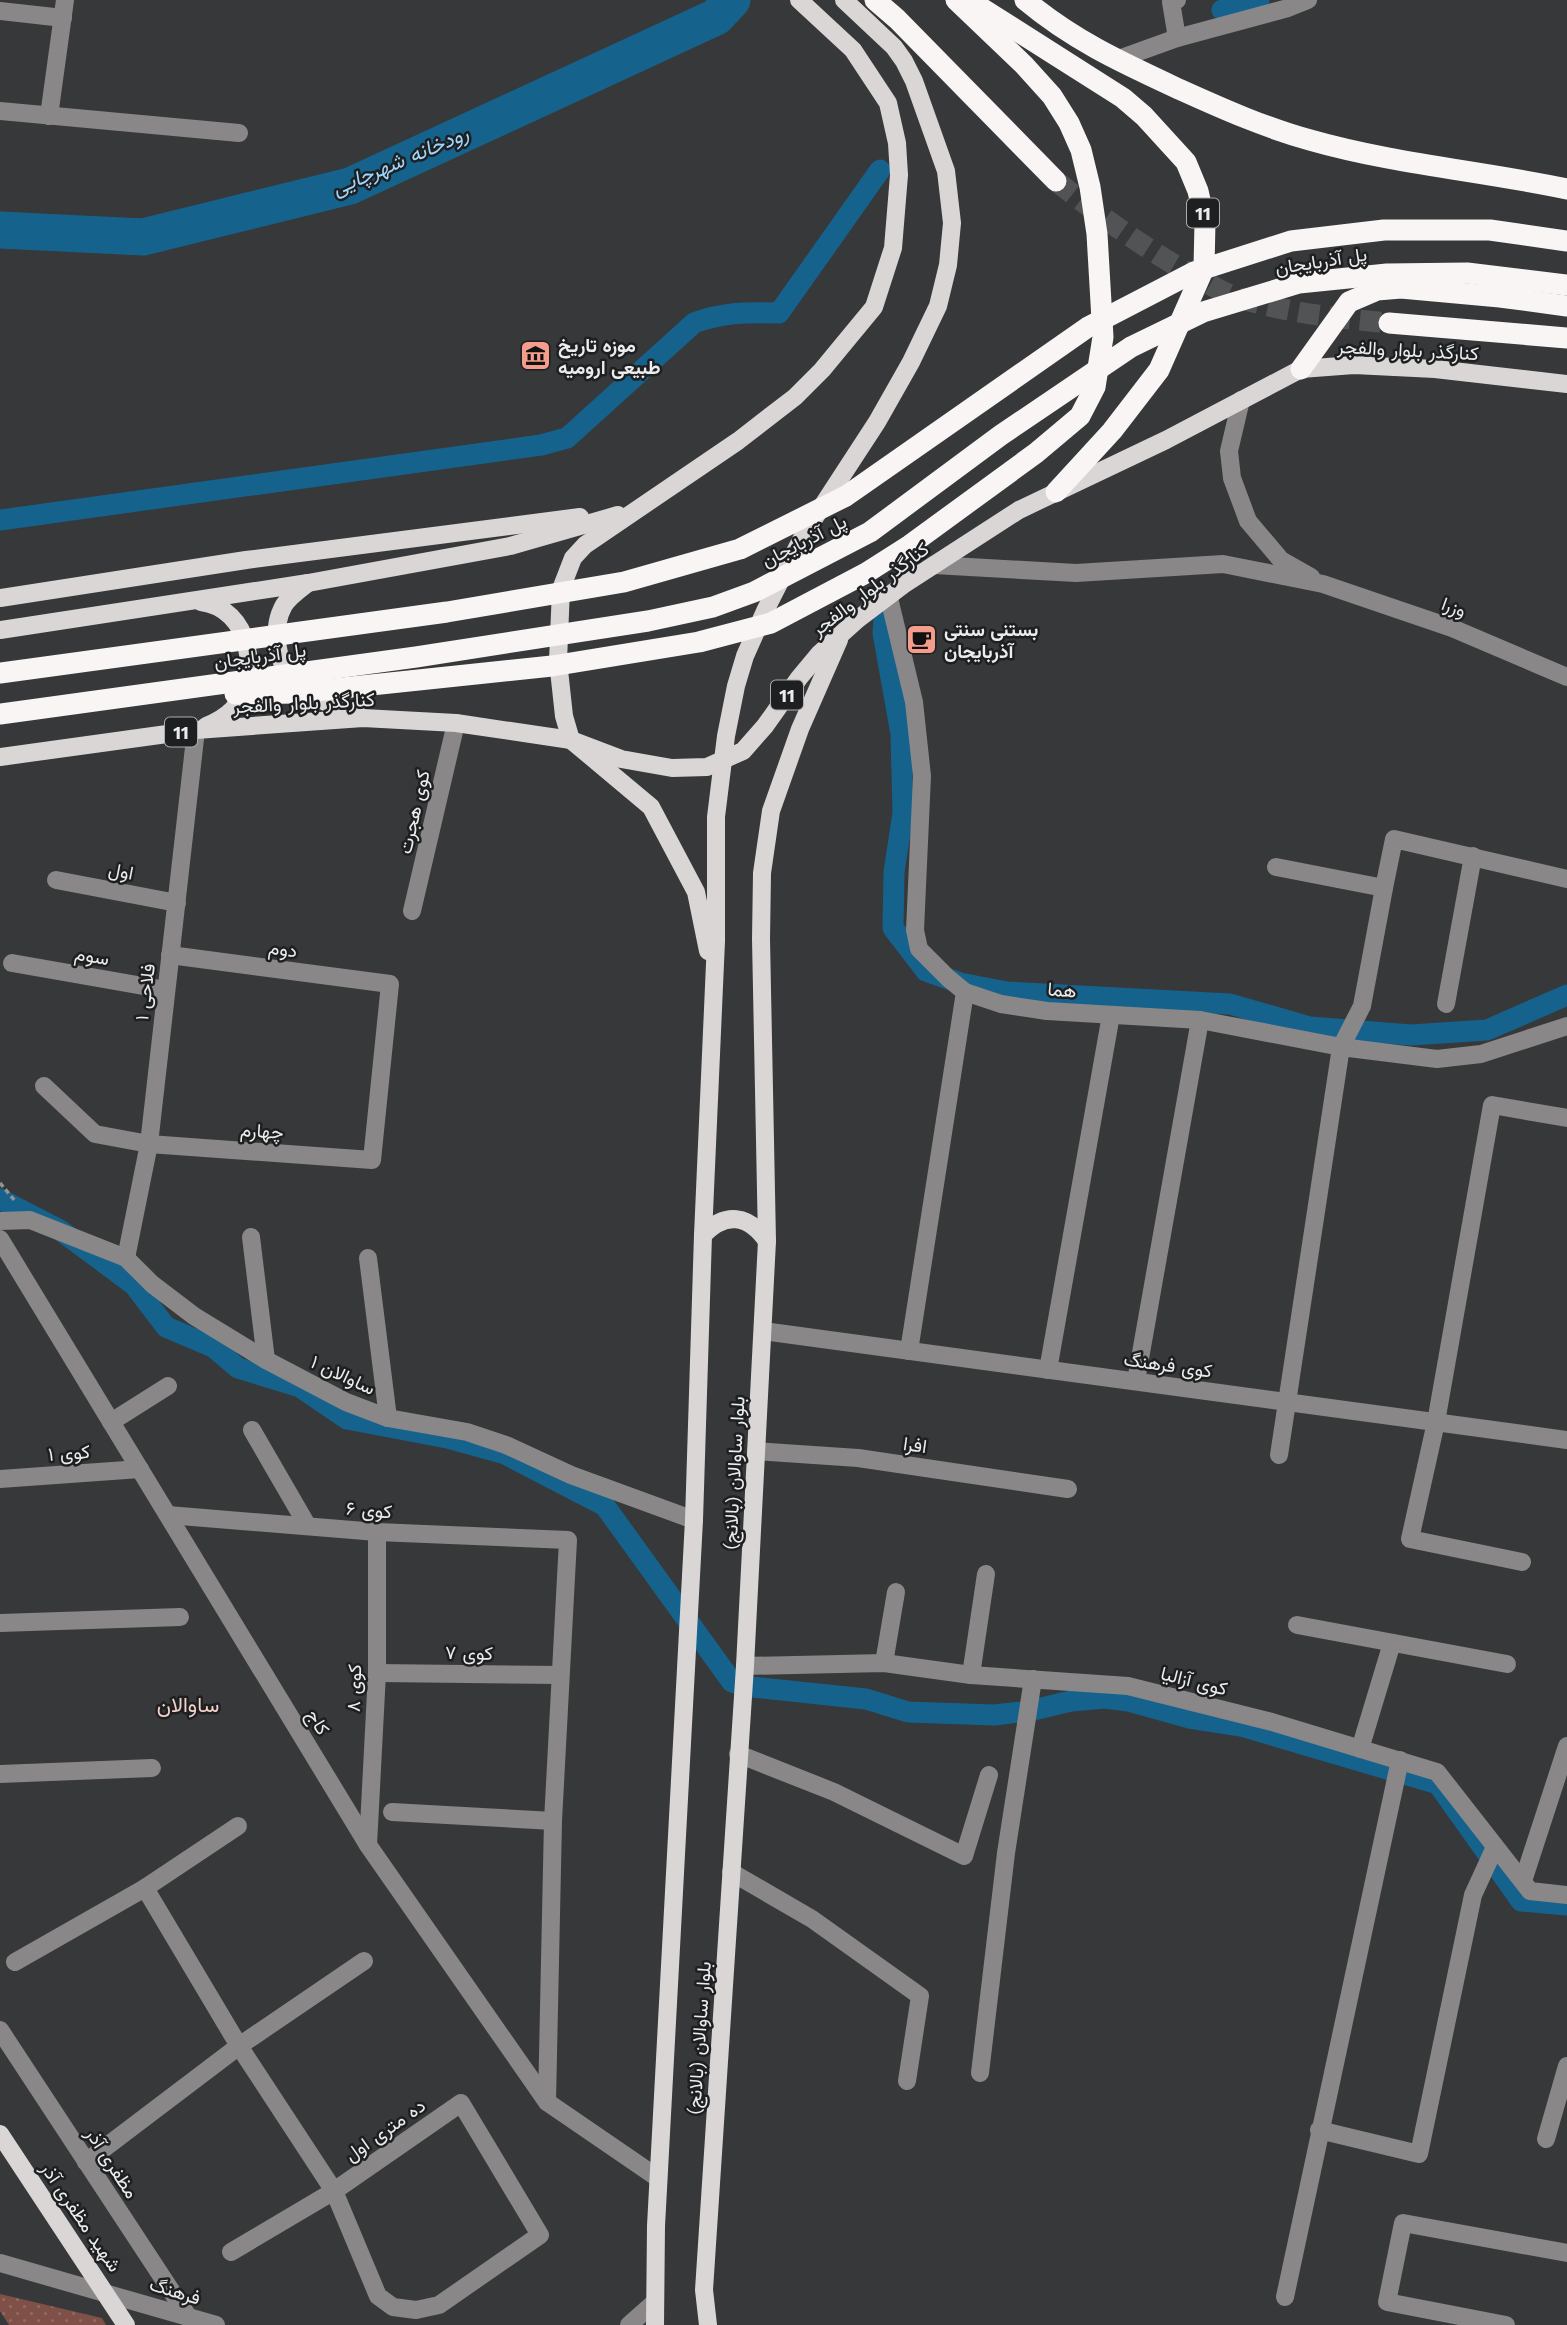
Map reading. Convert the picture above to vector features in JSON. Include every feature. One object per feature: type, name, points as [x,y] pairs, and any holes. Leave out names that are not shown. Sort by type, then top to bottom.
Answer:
[{"type":"highway","points":[[875,0],[897,19],[1056,181]]},
{"type":"highway","points":[[148,695],[295,693],[538,667],[699,642],[771,622],[866,573],[910,545],[1060,434],[1080,416],[1095,387],[1103,337],[1097,234],[1090,187],[1081,150],[1069,123],[1052,96],[1024,65],[956,0]]},
{"type":"highway","name":"11","points":[[970,0],[1122,98],[1144,116],[1185,162],[1198,191],[1205,222],[1204,268],[1159,370],[1112,431],[1056,492]]},
{"type":"highway","points":[[1025,0],[1056,26],[1116,60],[1235,114],[1310,140],[1396,159],[1567,189]]},
{"type":"highway","name":"پل آذربایجان","points":[[0,673],[434,614],[624,582],[740,549],[846,496],[1088,327],[1194,272],[1291,241],[1384,230],[1490,230],[1567,241]]},
{"type":"highway","name":"پل آذربایجان","points":[[0,714],[148,695],[648,621],[713,607],[754,592],[870,532],[1001,435],[1131,346],[1203,312],[1299,284],[1387,274],[1467,274],[1567,285]]},
{"type":"highway","points":[[1301,369],[1349,302],[1377,290],[1401,288],[1567,306]]},
{"type":"highway","points":[[1389,323],[1567,338]]},
{"type":"main road","points":[[714,981],[696,891],[651,807],[570,740],[564,716],[558,661],[561,589],[573,558],[585,545],[738,441],[795,397],[822,370],[874,307],[893,248],[899,175],[897,143],[888,103],[853,50],[799,0]]},
{"type":"main road","points":[[816,0],[849,32],[853,50]]},
{"type":"main road","name":"بلوار ساوالان (بالانج)","points":[[655,2325],[658,2178],[694,1520],[716,941],[716,817],[728,723],[745,656],[804,534],[877,422],[911,362],[938,306],[948,265],[952,223],[946,171],[914,81],[904,61],[889,43],[844,0]]},
{"type":"main road","name":"کنارگذر بلوار والفجر","points":[[0,757],[196,730],[363,718],[456,723],[570,740],[621,759],[672,768],[707,767],[743,751],[819,654],[889,597],[934,565],[1019,510],[1166,440],[1301,369],[1354,365],[1435,369],[1567,384]]},
{"type":"main road","points":[[0,630],[308,583],[510,546],[635,510]]},
{"type":"main road","points":[[0,598],[246,561],[635,510]]},
{"type":"main road","name":"11","points":[[308,583],[292,595],[283,607],[276,634],[280,660],[294,682],[321,699],[363,718]]},
{"type":"main road","points":[[189,600],[211,603],[224,608],[234,617],[246,642],[249,662],[241,695],[233,708],[220,720],[196,730]]},
{"type":"main road","name":"بلوار ساوالان (بالانج)","points":[[708,2325],[704,2290],[745,1667],[767,1241],[762,873],[771,811],[800,729],[841,635]]},
{"type":"main road","points":[[703,1235],[713,1224],[728,1219],[744,1220],[758,1228],[767,1241]]},
{"type":"main road","name":"شهید مظفری آذر","points":[[0,2134],[126,2325]]},
{"type":"street","points":[[1177,0],[1171,2],[1177,38]]},
{"type":"street","points":[[1116,60],[1177,38],[1288,8],[1308,0]]},
{"type":"street","points":[[0,11],[64,9],[49,116]]},
{"type":"street","points":[[0,111],[239,133]]},
{"type":"street","points":[[1241,400],[1228,451],[1232,478],[1248,521],[1281,560],[1324,584]]},
{"type":"street","points":[[934,565],[1076,573],[1223,565],[1324,584]]},
{"type":"street","name":"وزرا","points":[[1324,584],[1452,628],[1567,677]]},
{"type":"street","name":"هما","points":[[889,597],[914,702],[922,776],[915,930],[919,949],[965,992],[1001,1004],[1035,1009],[1200,1020],[1341,1047],[1437,1059],[1480,1054],[1567,1026]]},
{"type":"street","name":"کوی هجرت","points":[[412,911],[456,723]]},
{"type":"street","name":"فلاحی ۱","points":[[126,1258],[149,1143],[196,730]]},
{"type":"street","points":[[1279,1455],[1341,1047],[1362,1006],[1394,839],[1567,879]]},
{"type":"street","points":[[1446,1004],[1473,856]]},
{"type":"street","points":[[1276,866],[1384,888]]},
{"type":"street","name":"اول","points":[[56,880],[177,903]]},
{"type":"street","name":"دوم","points":[[170,955],[390,984],[372,1160]]},
{"type":"street","name":"سوم","points":[[12,963],[166,990]]},
{"type":"street","points":[[909,1351],[965,992]]},
{"type":"street","points":[[1048,1370],[1111,1015]]},
{"type":"street","points":[[1136,1381],[1200,1020]]},
{"type":"street","name":"چهارم","points":[[44,1086],[94,1134],[149,1143],[372,1160]]},
{"type":"street","points":[[1522,1562],[1410,1539],[1436,1422],[1492,1105],[1567,1118]]},
{"type":"street","name":"ساوالان ۱","points":[[0,1221],[30,1220],[126,1258],[152,1284],[194,1316],[266,1360],[346,1402],[388,1418],[467,1432],[506,1444],[571,1475],[694,1520]]},
{"type":"street","points":[[251,1237],[266,1360]]},
{"type":"street","name":"کاج","points":[[0,1239],[368,1845],[547,2102],[658,2178]]},
{"type":"street","points":[[368,1258],[388,1418]]},
{"type":"street","name":"کوی فرهنگ","points":[[763,1331],[1567,1440]]},
{"type":"street","points":[[111,1422],[168,1386]]},
{"type":"street","points":[[252,1430],[307,1525]]},
{"type":"street","name":"افرا","points":[[756,1451],[858,1458],[1068,1489]]},
{"type":"street","name":"کوی ۱","points":[[0,1479],[140,1469]]},
{"type":"street","name":"کوی ۶","points":[[168,1515],[377,1532],[568,1540],[560,1675]]},
{"type":"street","name":"کوی ۸","points":[[368,1845],[377,1673],[377,1532]]},
{"type":"street","points":[[971,1675],[986,1574]]},
{"type":"street","points":[[884,1664],[896,1592]]},
{"type":"street","points":[[0,1623],[180,1617]]},
{"type":"street","points":[[1297,1625],[1507,1664]]},
{"type":"street","points":[[1360,1749],[1392,1643]]},
{"type":"street","name":"کوی آزالیا","points":[[745,1667],[884,1664],[971,1675],[1128,1686],[1272,1722],[1437,1772],[1530,1891],[1567,1895]]},
{"type":"street","name":"کوی ۷","points":[[377,1673],[560,1675]]},
{"type":"street","points":[[547,2102],[553,1821],[560,1675]]},
{"type":"street","points":[[979,2073],[1006,1853],[1033,1679]]},
{"type":"street","points":[[1522,1881],[1567,1746]]},
{"type":"street","points":[[738,1754],[834,1792],[964,1856],[989,1775]]},
{"type":"street","points":[[1285,2297],[1400,1760]]},
{"type":"street","points":[[0,1774],[152,1768]]},
{"type":"street","points":[[392,1812],[553,1821]]},
{"type":"street","points":[[15,1962],[145,1888],[237,1826]]},
{"type":"street","points":[[1320,2130],[1419,2154],[1473,1895],[1495,1847]]},
{"type":"street","points":[[731,1872],[812,1919],[920,1996],[907,2081]]},
{"type":"street","points":[[145,1888],[239,2046],[334,2192]]},
{"type":"street","points":[[86,2162],[239,2046],[364,1962]]},
{"type":"street","name":"مظفری آذر","points":[[0,2030],[189,2318]]},
{"type":"street","points":[[1546,2139],[1567,2066]]},
{"type":"street","name":"ده متری اول","points":[[231,2252],[334,2192],[461,2103],[540,2235],[439,2305],[416,2310],[393,2307],[378,2296],[334,2192]]},
{"type":"street","points":[[1506,2325],[1388,2302],[1403,2223],[1567,2253]]},
{"type":"street","name":"فرهنگ","points":[[0,2263],[216,2325]]},
{"type":"street","points":[[629,2325],[655,2302]]},
{"type":"shaded area","points":[[0,2294],[102,2318],[106,2325],[9,2325],[0,2311]]},
{"type":"waterway","name":"رودخانه شهرچایی","points":[[0,230],[143,237],[350,186],[716,17],[732,0]]},
{"type":"waterway","points":[[1222,10],[1259,0]]},
{"type":"waterway","points":[[0,520],[541,445],[567,438],[694,323],[736,314],[779,313],[880,170]]},
{"type":"waterway","points":[[885,603],[883,633],[901,734],[903,813],[894,872],[893,928],[926,971],[960,983],[1007,992],[1230,1004],[1310,1027],[1411,1035],[1487,1030],[1567,995]]},
{"type":"waterway","points":[[0,1199],[60,1230],[134,1285],[166,1327],[213,1347],[238,1368],[300,1387],[347,1419],[447,1438],[505,1454],[605,1506],[732,1682],[743,1686],[866,1699],[908,1712],[994,1715],[1029,1711],[1071,1701],[1105,1698],[1128,1701],[1189,1718],[1241,1726],[1438,1784],[1521,1901],[1567,1905]]},
{"type":"tunnel","points":[[1056,181],[1145,247],[1232,295],[1293,311],[1389,323]]},
{"type":"place","name":"موزه تاریخ طبیعی ارومیه","points":[[535,356]]},
{"type":"place","name":"بستنی سنتی آذربایجان","points":[[921,640]]},
{"type":"district","name":"ساوالان","points":[[188,1704]]}]
